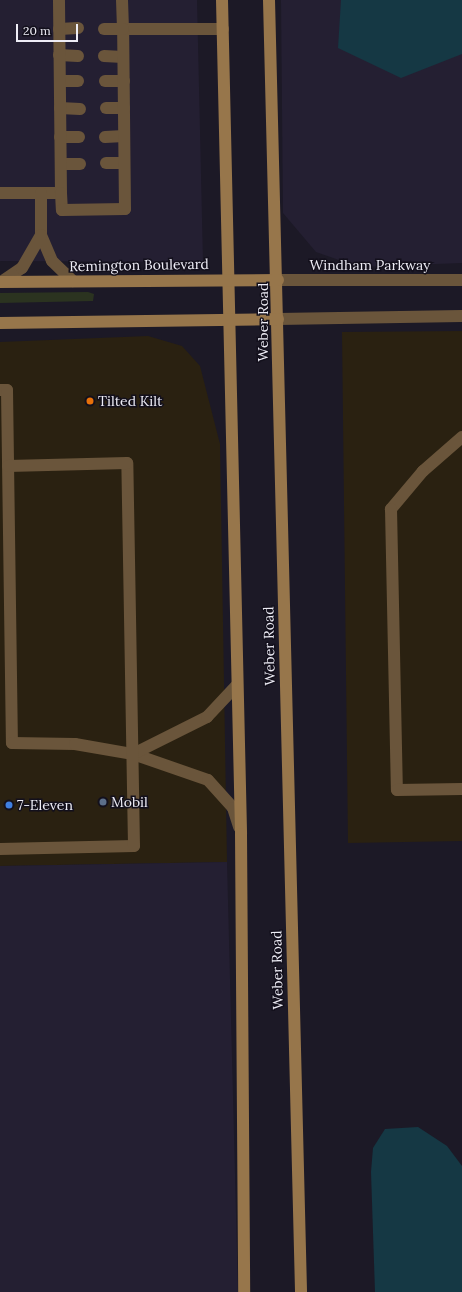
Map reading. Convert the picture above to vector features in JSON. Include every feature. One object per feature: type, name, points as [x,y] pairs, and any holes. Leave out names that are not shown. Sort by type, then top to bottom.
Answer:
[{"type":"main road","points":[[222,0],[241,834],[244,1292]]},
{"type":"main road","name":"Weber Road","points":[[269,0],[278,280],[301,1292]]},
{"type":"main road","name":"Remington Boulevard","points":[[0,282],[278,280]]},
{"type":"main road","points":[[0,323],[278,319]]},
{"type":"street","points":[[58,0],[62,210],[125,208],[122,0]]},
{"type":"street","points":[[59,29],[78,28]]},
{"type":"street","points":[[104,29],[223,29]]},
{"type":"street","points":[[59,55],[78,56]]},
{"type":"street","points":[[104,56],[123,57]]},
{"type":"street","points":[[60,81],[78,82]]},
{"type":"street","points":[[105,81],[124,82]]},
{"type":"street","points":[[60,108],[80,109]]},
{"type":"street","points":[[106,108],[124,108]]},
{"type":"street","points":[[105,137],[124,136]]},
{"type":"street","points":[[60,137],[79,137]]},
{"type":"street","points":[[106,163],[124,163]]},
{"type":"street","points":[[61,164],[80,164]]},
{"type":"street","points":[[0,193],[61,193]]},
{"type":"street","points":[[41,193],[41,235],[52,260],[73,281]]},
{"type":"street","points":[[0,282],[22,268],[41,235]]},
{"type":"street","name":"Windham Parkway","points":[[278,280],[462,280]]},
{"type":"street","points":[[278,319],[462,316]]},
{"type":"street","points":[[0,390],[7,390],[8,466],[5,637],[12,743],[74,744],[133,754],[208,780],[233,808],[241,834]]},
{"type":"street","points":[[462,437],[423,471],[391,509],[397,790],[462,788]]},
{"type":"street","points":[[0,849],[134,846],[127,463],[8,466]]},
{"type":"street","points":[[133,754],[207,716],[237,685]]},
{"type":"shaded area","points":[[0,0],[197,0],[203,262],[0,261]]},
{"type":"shaded area","points":[[281,0],[462,0],[462,263],[359,267],[316,252],[283,213]]},
{"type":"shaded area","points":[[462,331],[462,841],[348,843],[342,332]]},
{"type":"shaded area","points":[[148,336],[182,346],[200,366],[220,444],[227,862],[0,866],[0,342]]},
{"type":"shaded area","points":[[227,862],[238,1292],[0,1292],[0,866]]},
{"type":"green space","points":[[88,292],[94,294],[93,301],[0,303],[0,293]]},
{"type":"water","points":[[341,0],[462,0],[462,54],[401,78],[338,48]]},
{"type":"water","points":[[418,1127],[447,1146],[462,1166],[462,1292],[375,1292],[371,1172],[373,1148],[385,1129]]},
{"type":"place","name":"Tilted Kilt","points":[[90,401]]},
{"type":"place","name":"Mobil","points":[[103,802]]},
{"type":"place","name":"7-Eleven","points":[[9,805]]}]
